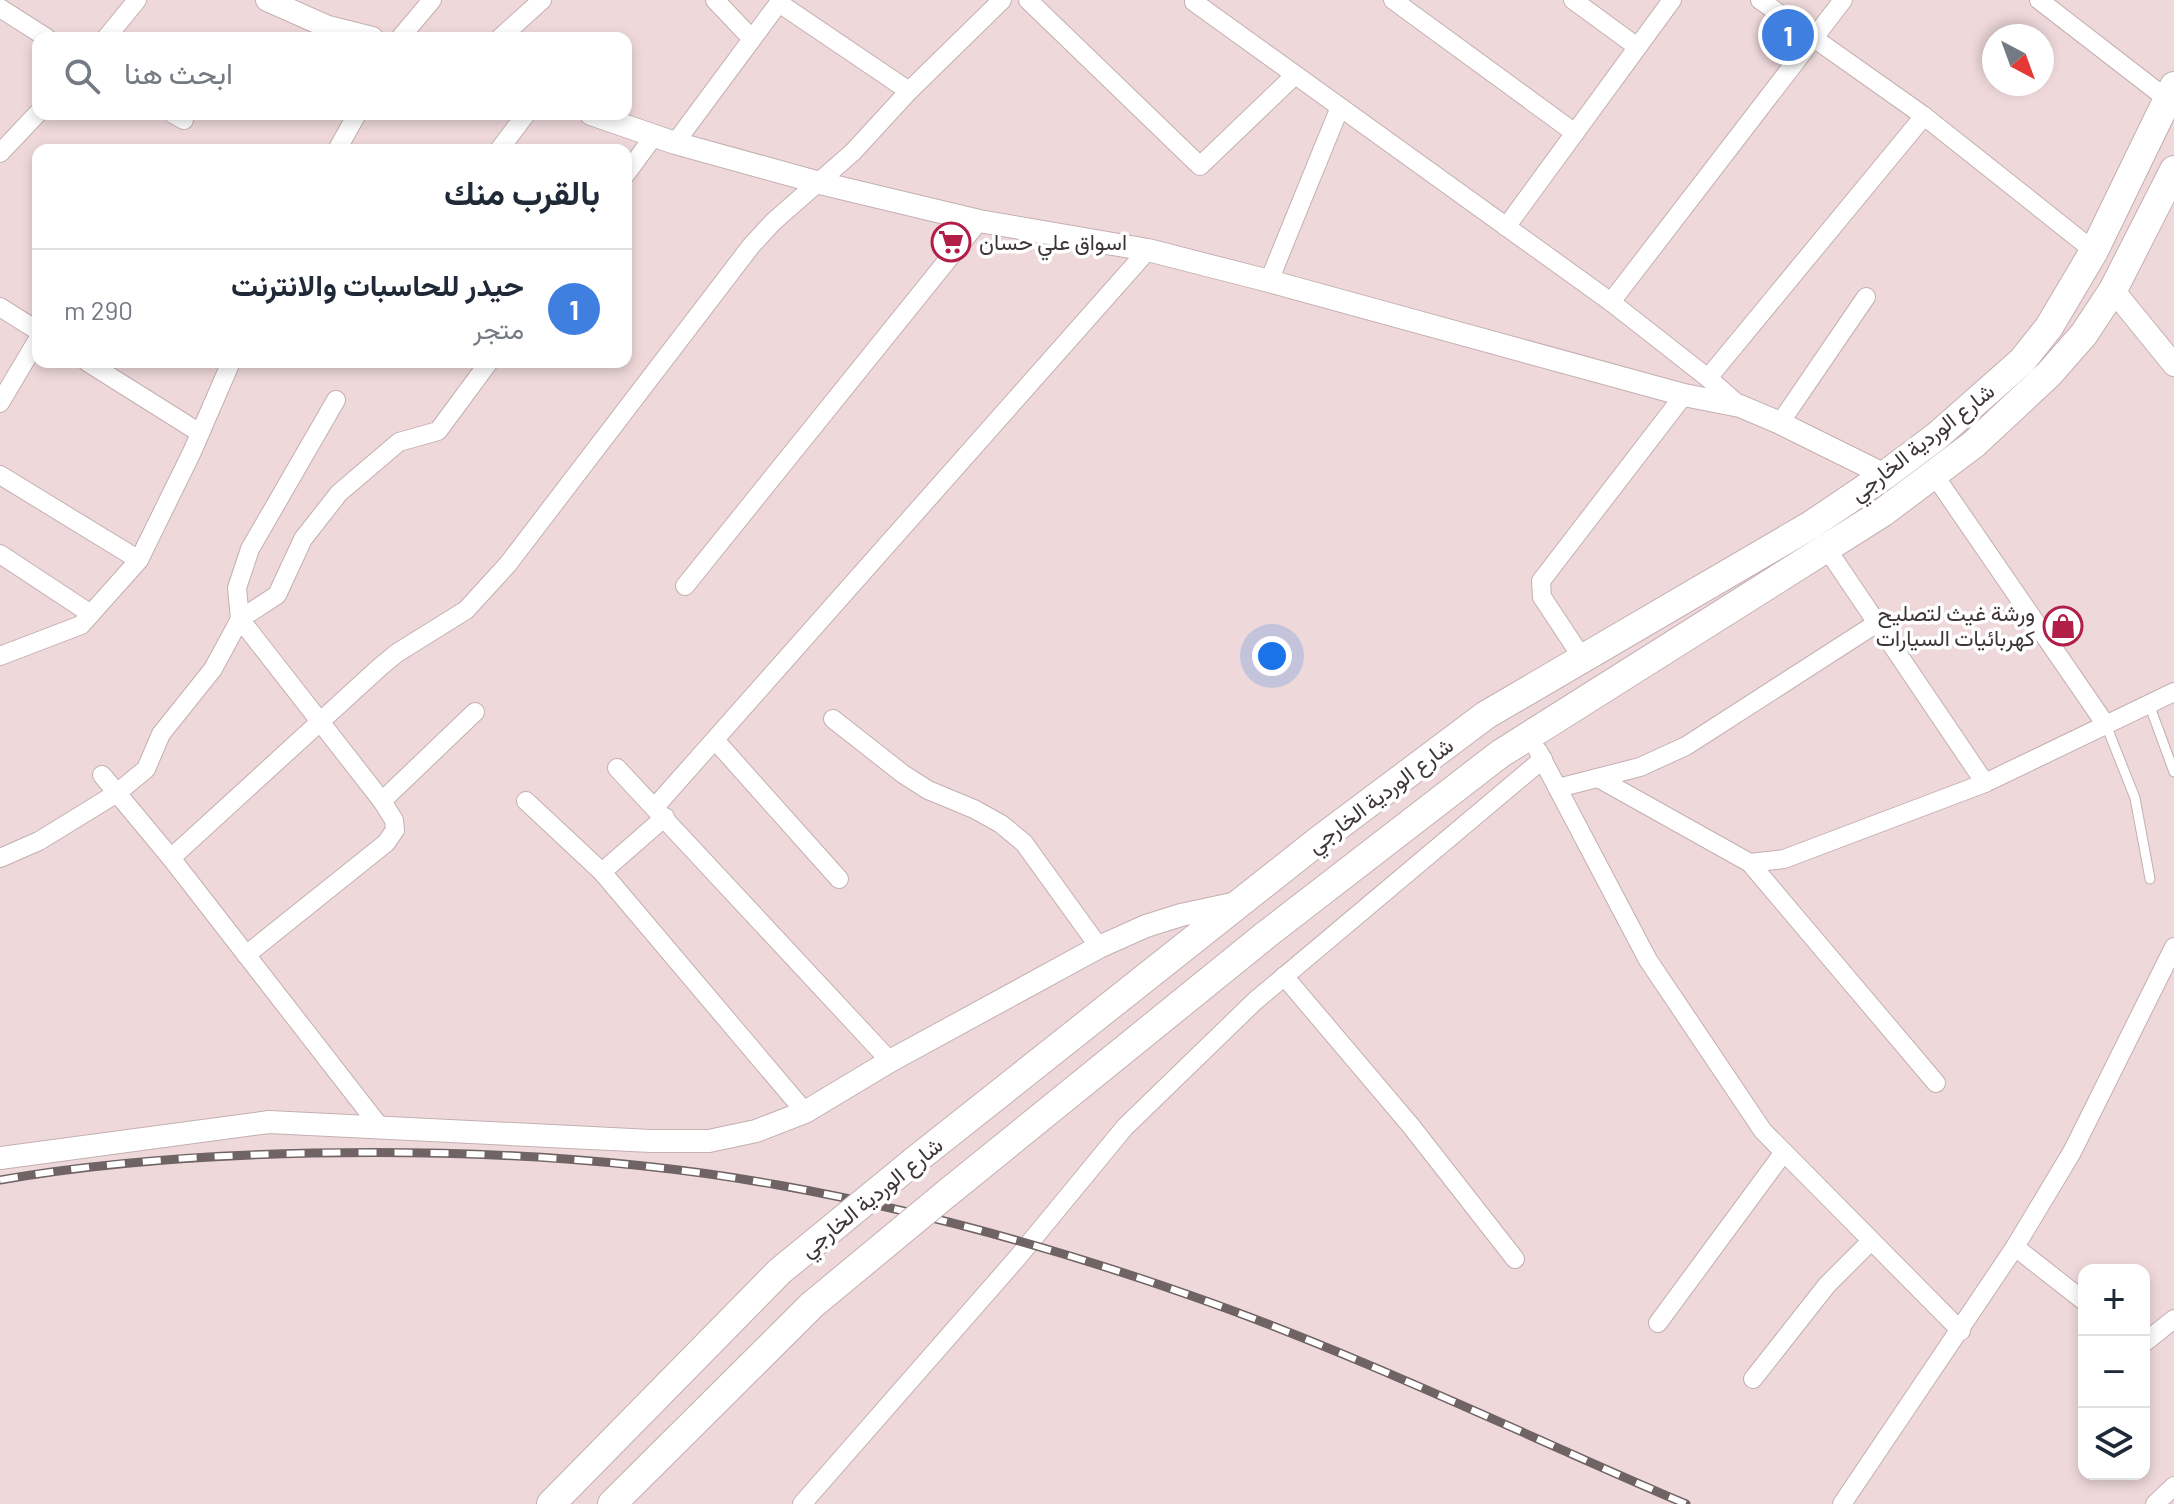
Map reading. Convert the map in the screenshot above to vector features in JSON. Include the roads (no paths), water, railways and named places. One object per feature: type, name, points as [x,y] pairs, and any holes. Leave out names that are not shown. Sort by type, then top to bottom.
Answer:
[{"type":"main road","name":"شارع الوردية الخارجي","points":[[551,1504],[780,1271],[913,1162],[1392,784],[1486,715],[1811,525],[1937,436],[2022,361],[2049,327],[2094,251],[2170,92]]},
{"type":"main road","name":"شارع الوردية الخارجي","points":[[612,1504],[812,1305],[1267,934],[1500,754],[1536,747],[1577,706],[1827,549],[1935,476],[2014,410],[2084,334],[2113,290],[2174,170]]},
{"type":"main road","points":[[1576,663],[1554,690],[1560,701],[1577,706]]},
{"type":"main road","points":[[1486,715],[1509,717],[1516,724],[1517,735],[1500,754]]},
{"type":"street","points":[[111,32],[137,0]]},
{"type":"street","points":[[267,0],[328,27],[348,32]]},
{"type":"street","points":[[405,32],[432,0]]},
{"type":"street","points":[[507,32],[542,0]]},
{"type":"street","points":[[715,0],[752,39]]},
{"type":"street","points":[[171,858],[397,653],[449,623],[486,590],[751,246],[773,222],[853,152],[909,91],[1002,0]]},
{"type":"street","points":[[1028,0],[1200,166],[1295,75]]},
{"type":"street","points":[[1195,0],[1611,302],[1740,406]]},
{"type":"street","points":[[1393,0],[1575,133]]},
{"type":"street","points":[[1573,0],[1636,46]]},
{"type":"street","points":[[1506,227],[1672,0]]},
{"type":"street","points":[[1760,0],[1924,116],[2094,251]]},
{"type":"street","points":[[1611,302],[1843,0]]},
{"type":"street","points":[[2039,0],[2170,92]]},
{"type":"street","points":[[632,168],[664,139],[752,39],[780,1],[909,91]]},
{"type":"street","points":[[0,8],[38,32]]},
{"type":"street","points":[[1269,281],[1340,107]]},
{"type":"street","points":[[1708,378],[1924,116]]},
{"type":"street","points":[[0,153],[32,119]]},
{"type":"street","points":[[340,144],[354,120]]},
{"type":"street","points":[[504,144],[522,120]]},
{"type":"street","points":[[609,120],[820,183],[979,221],[1148,250],[1684,395],[1740,406],[1885,475]]},
{"type":"street","points":[[685,586],[979,221]]},
{"type":"street","points":[[602,872],[660,812],[715,740],[1148,250]]},
{"type":"street","points":[[2113,290],[2174,365]]},
{"type":"street","points":[[1780,423],[1866,297]]},
{"type":"street","points":[[0,307],[32,327]]},
{"type":"street","points":[[0,403],[32,349]]},
{"type":"street","points":[[97,368],[200,433]]},
{"type":"street","points":[[0,656],[81,625],[139,560],[228,368]]},
{"type":"street","points":[[0,858],[39,841],[117,793],[146,769],[161,734],[213,669],[240,619],[277,595],[303,539],[339,493],[399,442],[438,431],[485,368]]},
{"type":"street","points":[[1576,663],[1542,597],[1541,581],[1684,395]]},
{"type":"street","points":[[246,955],[392,837],[395,830],[394,820],[382,801],[240,619],[237,588],[250,549],[336,400]]},
{"type":"street","points":[[0,475],[139,560]]},
{"type":"street","points":[[1935,476],[2106,725]]},
{"type":"street","points":[[1827,549],[1985,783]]},
{"type":"street","points":[[0,554],[91,614]]},
{"type":"street","points":[[1558,788],[1640,767],[1686,746],[1877,623]]},
{"type":"street","points":[[1750,863],[1784,859],[1817,848],[1985,783],[2174,692]]},
{"type":"street","points":[[382,801],[475,712]]},
{"type":"street","points":[[833,719],[903,774],[928,790],[1001,824],[1024,843],[1099,947]]},
{"type":"street","points":[[715,740],[839,879]]},
{"type":"street","points":[[802,1504],[1018,1257],[1125,1127],[1255,1001],[1536,747],[1648,960],[1763,1131],[1961,1331]]},
{"type":"street","points":[[617,768],[890,1061]]},
{"type":"street","points":[[102,775],[171,858],[380,1127]]},
{"type":"street","points":[[1598,778],[1750,863],[1936,1083]]},
{"type":"street","points":[[526,801],[602,872],[805,1112]]},
{"type":"street","points":[[0,1158],[269,1122],[651,1141],[709,1141],[756,1131],[805,1112],[890,1061],[1099,947],[1146,926],[1242,902]]},
{"type":"street","points":[[1842,1504],[1961,1331],[2072,1152],[2174,947]]},
{"type":"street","points":[[1284,976],[1411,1126],[1515,1259]]},
{"type":"street","points":[[1658,1323],[1784,1152]]},
{"type":"street","points":[[1753,1379],[1827,1285],[1871,1241]]},
{"type":"street","points":[[2015,1247],[2078,1296]]},
{"type":"street","points":[[2150,1338],[2174,1319]]},
{"type":"street","points":[[2155,1504],[2174,1486]]},
{"type":"lane","points":[[2149,704],[2174,772]]},
{"type":"lane","points":[[2106,725],[2135,798],[2150,879]]},
{"type":"railway","points":[[0,1180],[78,1168],[196,1158],[314,1153],[430,1153],[605,1162],[778,1185],[883,1206],[987,1232],[1192,1296],[1379,1369],[1686,1504]]},
{"type":"place","name":"حيدر للحاسبات والانترنت","points":[[1788,35]]},
{"type":"place","name":"اسواق علي حسان","points":[[951,242]]},
{"type":"place","name":"ورشة غيث لتصليح كهربائيات السيارات","points":[[2063,626]]}]
